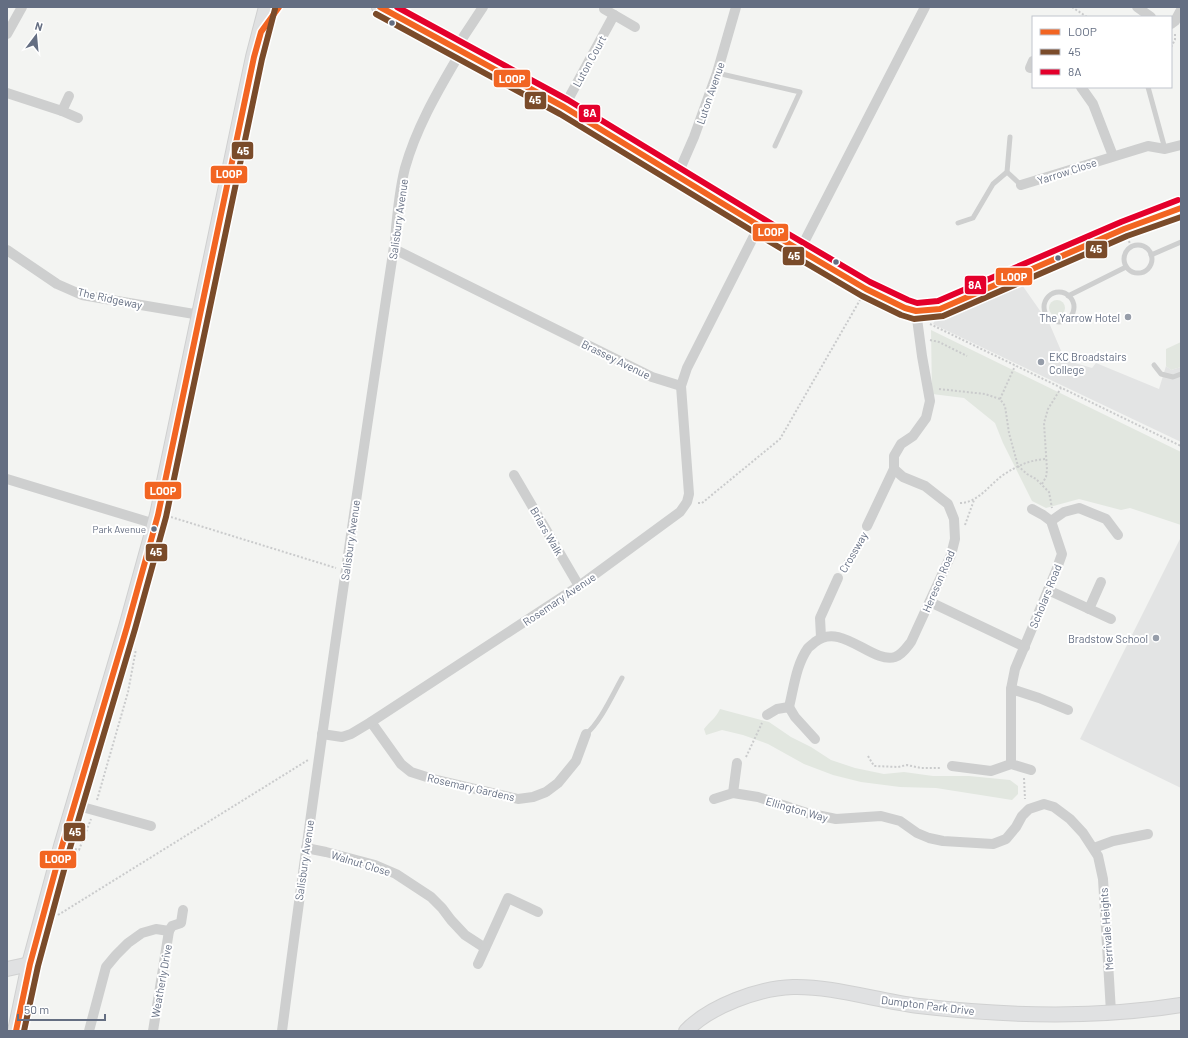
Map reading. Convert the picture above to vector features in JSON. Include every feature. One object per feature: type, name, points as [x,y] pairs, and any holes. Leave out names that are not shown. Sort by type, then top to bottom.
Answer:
[{"type":"main road","points":[[15,1030],[30,964],[62,846],[157,520],[253,65],[267,7]]},
{"type":"main road","points":[[261,32],[279,7]]},
{"type":"main road","points":[[380,7],[456,54],[564,107],[759,226],[867,289],[901,306],[917,317],[940,309],[1124,229],[1181,208]]},
{"type":"street","points":[[7,34],[22,7]]},
{"type":"street","name":"Salisbury Avenue","points":[[282,1031],[318,758],[394,249],[398,204],[405,168],[418,130],[433,99],[456,54],[483,7]]},
{"type":"street","name":"Luton Avenue","points":[[677,176],[694,137],[717,73],[736,7]]},
{"type":"street","points":[[800,250],[925,7]]},
{"type":"street","points":[[1137,7],[1150,16]]},
{"type":"street","points":[[604,9],[635,27]]},
{"type":"street","points":[[1173,23],[1181,10]]},
{"type":"street","name":"Luton Court","points":[[564,107],[614,15]]},
{"type":"street","points":[[1082,88],[1093,104],[1113,156]]},
{"type":"street","points":[[7,94],[62,111],[78,118]]},
{"type":"street","points":[[62,111],[69,96]]},
{"type":"street","name":"Yarrow Close","points":[[1021,185],[1148,146],[1164,149],[1181,145]]},
{"type":"street","points":[[686,502],[689,494],[681,386],[687,368],[759,226]]},
{"type":"street","name":"Brassey Avenue","points":[[394,249],[652,377],[681,386]]},
{"type":"street","name":"The Ridgeway","points":[[7,250],[57,284],[82,295],[200,315]]},
{"type":"street","points":[[917,317],[919,340],[930,401],[926,418],[912,436],[901,444],[894,456],[894,469],[903,477],[925,486],[948,504]]},
{"type":"street","name":"Crossway","points":[[867,526],[894,469]]},
{"type":"street","name":"Briars Walk","points":[[514,475],[579,586]]},
{"type":"street","points":[[7,479],[157,520]]},
{"type":"street","name":"Rosemary Avenue","points":[[322,734],[342,737],[351,734],[371,722],[579,586],[680,512],[686,502]]},
{"type":"street","name":"Hereson Road","points":[[821,637],[832,636],[846,639],[887,658],[896,657],[905,649],[911,642],[951,555],[954,544],[954,519],[948,504]]},
{"type":"street","points":[[1032,509],[1051,521],[1064,512],[1079,508],[1106,519],[1118,535]]},
{"type":"street","name":"Scholars Road","points":[[1011,764],[1011,689],[1015,669],[1062,554],[1051,521]]},
{"type":"street","name":"Crossway","points":[[821,637],[820,618],[838,578]]},
{"type":"street","points":[[1089,609],[1101,582]]},
{"type":"street","points":[[1048,590],[1111,619]]},
{"type":"street","points":[[930,602],[1024,647]]},
{"type":"street","points":[[815,739],[795,717],[789,707],[797,670],[808,648],[821,637]]},
{"type":"street","points":[[1011,689],[1068,710]]},
{"type":"street","points":[[767,715],[777,709],[789,707]]},
{"type":"street","name":"Rosemary Gardens","points":[[371,722],[401,764],[411,772],[518,799],[533,797],[546,792],[558,783],[576,761],[586,734]]},
{"type":"street","points":[[733,793],[737,763]]},
{"type":"street","points":[[952,766],[991,771],[1011,764],[1027,768]]},
{"type":"street","name":"Ellington Way","points":[[714,799],[733,793],[758,798],[807,813],[836,819],[881,816],[900,821],[917,833],[928,838],[943,841],[993,844],[1006,839],[1016,827],[1022,816],[1029,809]]},
{"type":"street","name":"Merrivale Heights","points":[[1029,809],[1044,804],[1054,807],[1070,818],[1094,848],[1098,856],[1103,879],[1111,1012]]},
{"type":"street","points":[[75,805],[152,827]]},
{"type":"street","points":[[1094,848],[1113,841],[1148,834]]},
{"type":"street","name":"Walnut Close","points":[[306,848],[375,865],[396,874],[431,898],[465,934],[485,948]]},
{"type":"street","points":[[478,964],[508,898],[538,912]]},
{"type":"street","name":"Weatherly Drive","points":[[152,1031],[169,932],[172,926],[181,923],[183,910]]},
{"type":"street","name":"Weatherly Drive","points":[[89,1031],[106,967],[116,954],[142,933],[156,929],[169,932]]},
{"type":"street","points":[[7,969],[30,964]]},
{"type":"street","name":"Dumpton Park Drive","points":[[686,1031],[701,1019],[730,1003],[763,991],[793,987],[824,989],[886,1001],[952,1009],[1023,1014],[1082,1014],[1181,1005]]},
{"type":"lane","points":[[717,73],[800,92],[775,146]]},
{"type":"lane","points":[[1148,88],[1164,149]]},
{"type":"lane","points":[[958,223],[973,218],[993,184],[1007,172],[1010,137]]},
{"type":"lane","points":[[1007,172],[1021,185]]},
{"type":"lane","points":[[1151,255],[1181,242]]},
{"type":"lane","points":[[1140,246],[1151,255],[1151,263],[1146,271],[1137,273],[1126,267],[1124,258],[1131,247],[1140,246]]},
{"type":"lane","points":[[1068,296],[1071,299],[1073,308],[1070,317],[1066,320],[1057,322],[1048,318],[1044,309],[1046,300],[1049,296],[1058,293],[1068,296],[1126,267]]},
{"type":"lane","points":[[1154,365],[1161,374],[1173,378],[1181,374]]},
{"type":"lane","points":[[586,734],[591,730],[622,678]]},
{"type":"path","points":[[1072,7],[1086,16]]},
{"type":"path","points":[[686,502],[702,503],[780,439],[867,289]]},
{"type":"path","points":[[917,317],[1181,446]]},
{"type":"path","points":[[919,340],[925,339],[939,342],[967,356]]},
{"type":"path","points":[[1000,399],[1015,365]]},
{"type":"path","points":[[928,387],[985,394],[1000,399],[1005,406],[1009,433],[1018,466],[1042,484],[1049,492],[1052,507],[1051,521]]},
{"type":"path","points":[[1042,484],[1046,477],[1047,470],[1044,423],[1048,409],[1060,388]]},
{"type":"path","points":[[948,504],[964,503],[974,500],[1003,475],[1018,466],[1033,460],[1046,459]]},
{"type":"path","points":[[157,520],[166,516],[345,571]]},
{"type":"path","name":"Crossway","points":[[838,578],[845,561],[855,552],[867,526]]},
{"type":"path","points":[[737,763],[744,761],[759,727],[767,715]]},
{"type":"path","points":[[868,756],[874,766],[898,768],[907,765],[938,769],[952,766]]},
{"type":"path","points":[[41,925],[305,761],[318,758]]},
{"type":"path","points":[[1027,768],[1025,800],[1029,809]]},
{"type":"shaded area","name":"EKC Broadstairs College","points":[[1020,282],[1050,325],[1065,360],[1092,368],[1096,363],[1159,389],[1166,366],[1171,370],[1181,367],[1181,442],[933,324],[936,318]]},
{"type":"shaded area","points":[[1057,300],[1063,302],[1065,308],[1063,314],[1057,316],[1051,314],[1049,308],[1051,302]]},
{"type":"shaded area","points":[[931,330],[1181,452],[1181,525],[1130,508],[1121,510],[1079,499],[1046,508],[1032,501],[1003,443],[995,423],[964,398],[932,394]]},
{"type":"shaded area","points":[[1181,342],[1181,367],[1171,370],[1166,366],[1166,349]]},
{"type":"shaded area","name":"Bradstow School","points":[[1181,537],[1181,788],[1080,739]]},
{"type":"shaded area","points":[[720,709],[769,722],[791,737],[811,747],[831,760],[855,768],[884,774],[904,772],[933,776],[969,776],[1010,780],[1018,786],[1018,794],[1012,800],[936,788],[900,787],[861,782],[833,775],[804,764],[768,744],[743,735],[722,730],[706,735],[704,729]]},
{"type":"transit line","name":"LOOP","points":[[16,1031],[30,964],[62,846],[127,627],[158,515],[254,57],[261,32],[279,7]]},
{"type":"transit line","name":"LOOP","points":[[380,7],[564,107],[866,289],[905,308],[916,311],[940,309],[1124,229],[1181,208]]},
{"type":"transit line","name":"8A","points":[[397,7],[568,100],[870,282],[917,303],[938,301],[1121,222],[1178,200]]},
{"type":"transit line","name":"45","points":[[24,1031],[38,966],[70,848],[135,629],[166,517],[262,59],[275,9]]},
{"type":"transit line","name":"45","points":[[376,14],[560,114],[862,296],[901,315],[914,319],[943,316],[1127,236],[1181,217]]},
{"type":"place","name":"The Yarrow Hotel","points":[[1128,317]]},
{"type":"place","name":"EKC Broadstairs College","points":[[1041,362]]},
{"type":"place","name":"Park Avenue","points":[[154,529]]},
{"type":"place","name":"Bradstow School","points":[[1156,638]]}]
